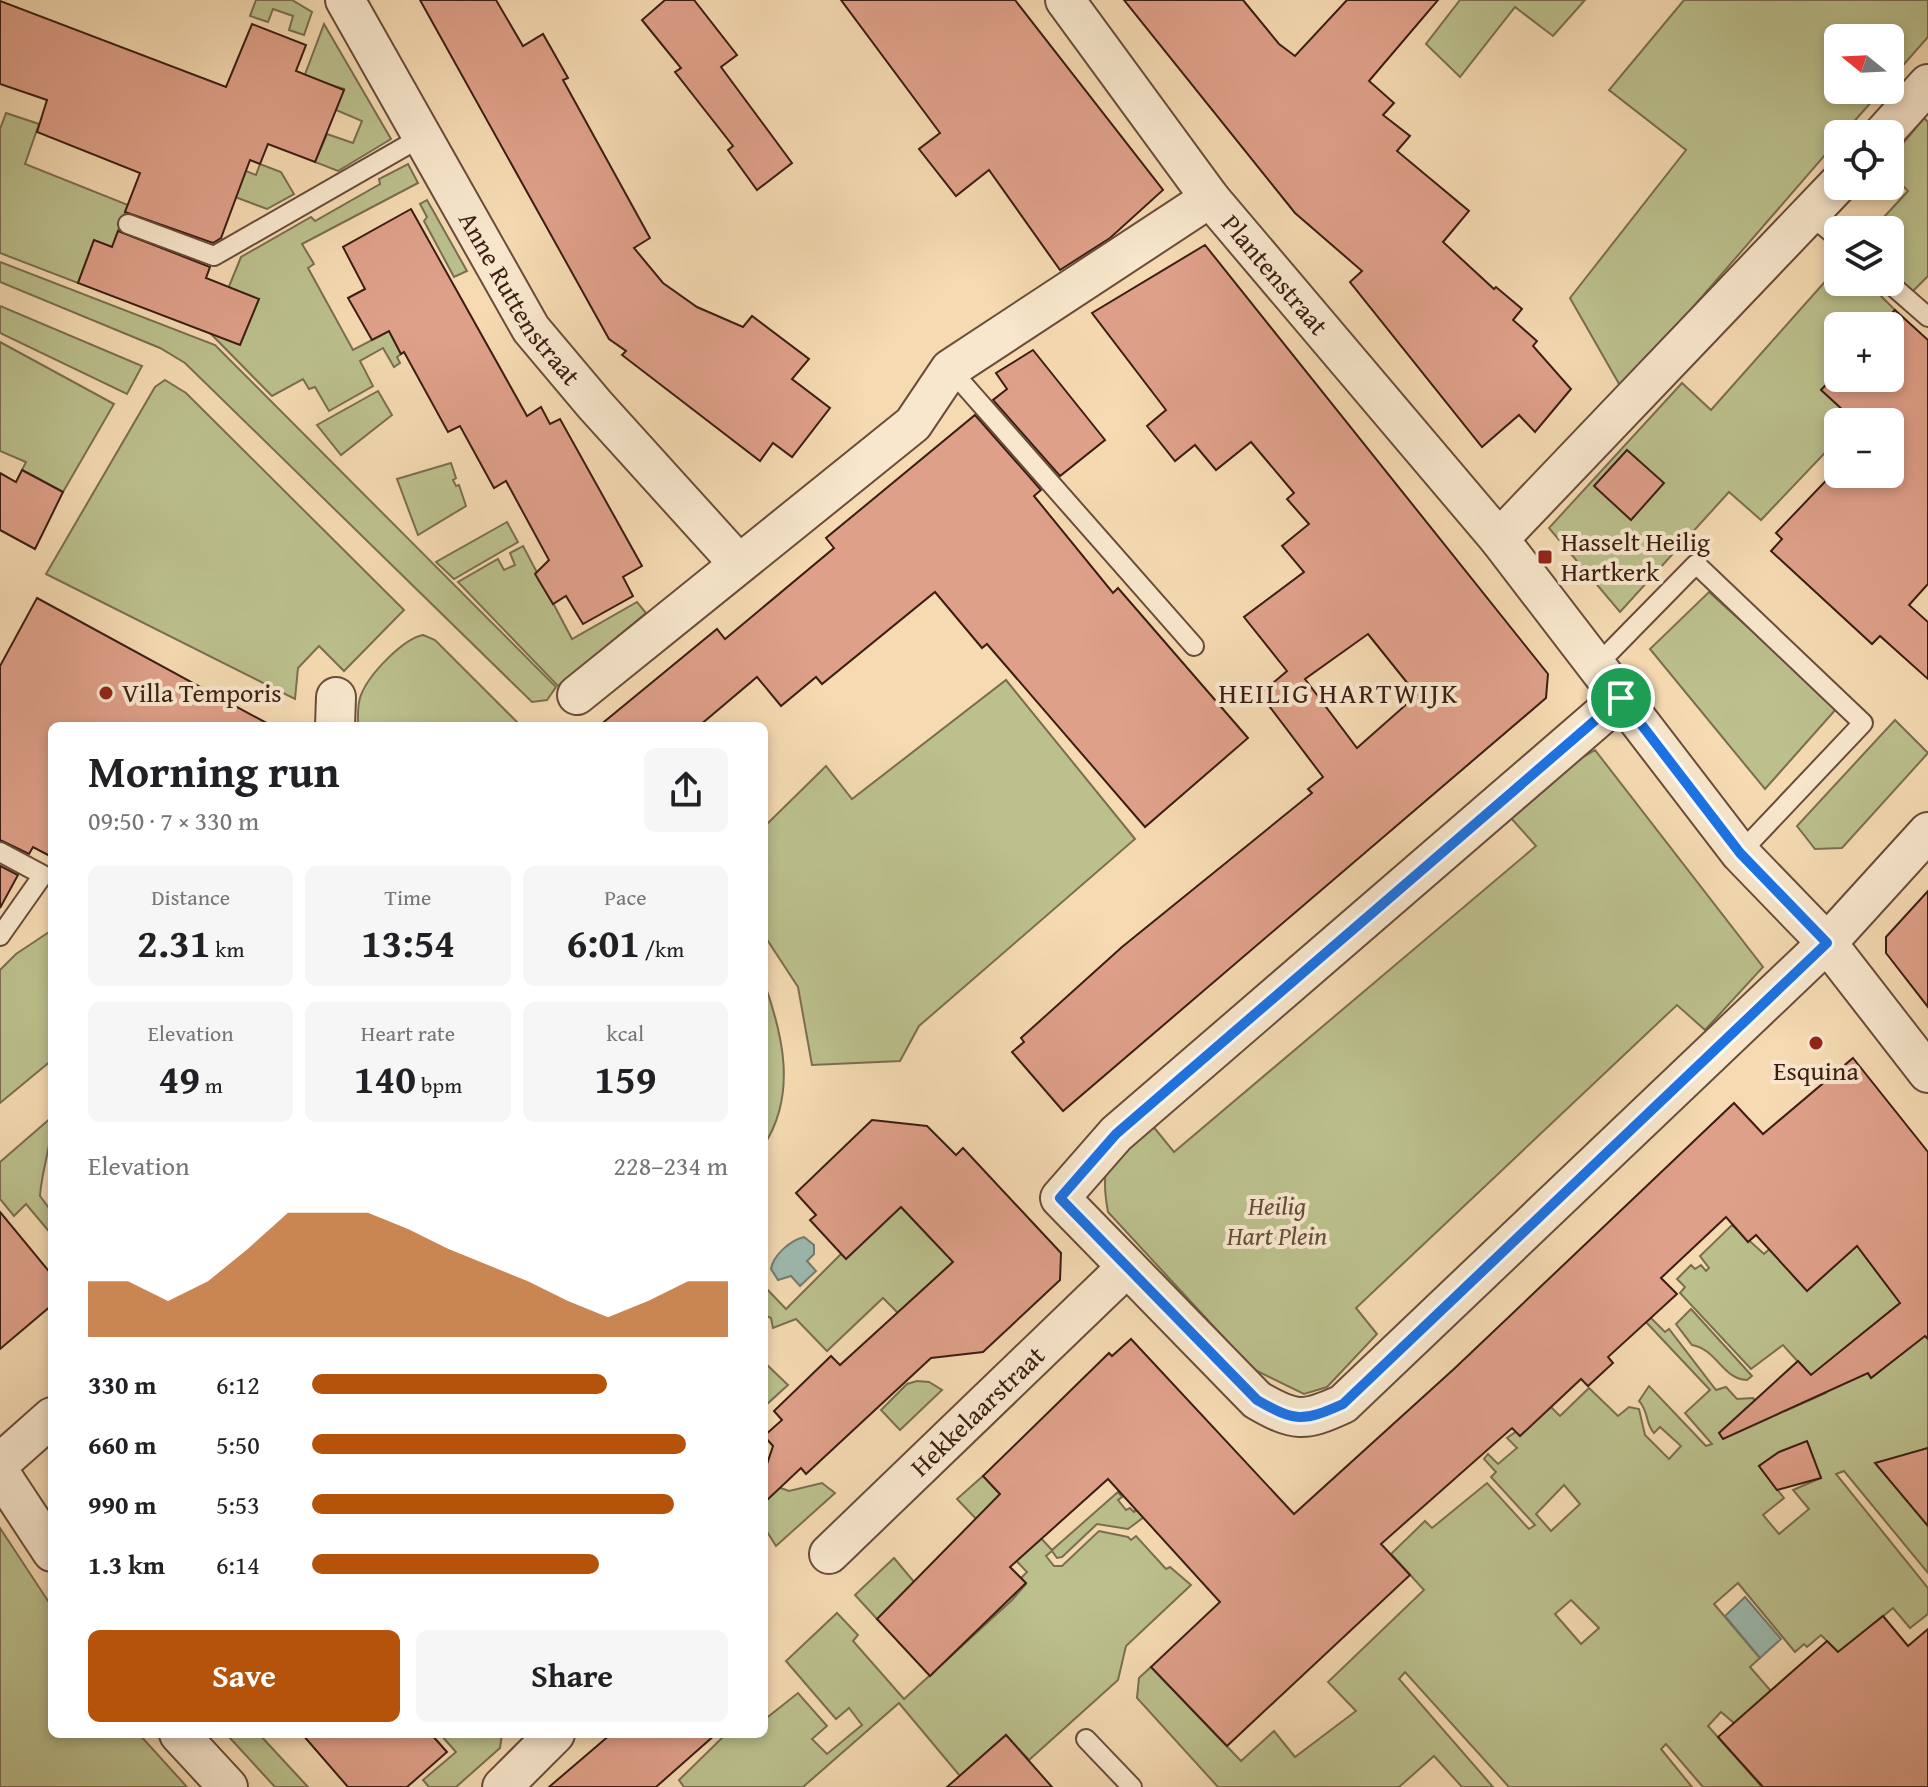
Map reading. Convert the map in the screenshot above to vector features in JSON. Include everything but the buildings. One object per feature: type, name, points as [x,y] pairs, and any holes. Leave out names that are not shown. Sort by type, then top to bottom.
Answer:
[{"type":"street","name":"Anne Ruttenstraat","points":[[345,0],[425,135],[531,329],[595,405],[738,563]]},
{"type":"street","name":"Plantenstraat","points":[[1065,0],[1210,198],[1499,539],[1740,853],[1827,943],[1928,1073]]},
{"type":"street","points":[[1896,120],[1928,84]]},
{"type":"street","points":[[577,695],[913,424],[950,369],[1210,198]]},
{"type":"street","points":[[1499,539],[1824,227]]},
{"type":"street","points":[[1621,698],[1116,1134],[1060,1198],[1257,1400],[1285,1417],[1310,1419],[1343,1404],[1827,943],[1928,832]]},
{"type":"street","name":"Hekkelaarstraat","points":[[829,1554],[1127,1267]]},
{"type":"street","points":[[0,1463],[48,1421]]},
{"type":"street","points":[[0,1473],[48,1546]]},
{"type":"street","points":[[183,1738],[228,1787]]},
{"type":"street","points":[[502,1787],[542,1739]]},
{"type":"lane","points":[[128,224],[214,256],[425,135]]},
{"type":"lane","points":[[1904,296],[1928,317]]},
{"type":"lane","points":[[950,369],[1194,646]]},
{"type":"lane","points":[[1596,666],[1696,564],[1863,723],[1740,853]]},
{"type":"lane","points":[[0,852],[43,875],[0,936]]},
{"type":"lane","points":[[1086,1739],[1132,1787]]},
{"type":"green space","points":[[256,0],[292,0],[312,12],[304,35],[289,30],[293,16],[273,9],[268,22],[250,16]]},
{"type":"green space","points":[[1460,0],[1585,0],[1553,36],[1515,7],[1460,77],[1426,44]]},
{"type":"green space","points":[[1684,0],[1928,0],[1928,37],[1904,64],[1904,24],[1824,24],[1824,104],[1870,104],[1855,120],[1824,120],[1824,156],[1622,389],[1570,298],[1686,150],[1609,90]]},
{"type":"green space","points":[[324,24],[391,139],[338,171],[315,162],[327,134],[353,143],[362,121],[336,110],[344,89],[304,77]]},
{"type":"green space","points":[[6,113],[39,124],[25,164],[128,205],[112,247],[94,240],[78,283],[0,253],[0,129]]},
{"type":"green space","points":[[1924,118],[1928,122],[1928,276],[1910,294],[1904,289],[1904,216],[1885,216],[1900,200],[1904,200],[1908,191],[1904,187],[1904,142]]},
{"type":"green space","points":[[200,153],[256,175],[260,164],[281,172],[294,194],[267,209],[190,180]]},
{"type":"green space","points":[[408,164],[418,183],[302,244],[314,264],[308,268],[353,350],[389,331],[401,354],[397,357],[400,363],[394,367],[383,348],[360,361],[373,386],[329,411],[315,387],[309,389],[303,379],[272,396],[210,333],[241,257],[311,217],[315,221],[380,184],[379,179]]},
{"type":"green space","points":[[427,200],[467,271],[454,277],[424,221],[427,217],[420,204]]},
{"type":"green space","points":[[0,262],[215,345],[556,687],[547,700],[532,702],[185,363],[160,348],[0,282]]},
{"type":"green space","points":[[1824,283],[1824,296],[1881,296],[1895,310],[1824,312],[1822,390],[1841,408],[1824,408],[1824,454],[1761,520],[1729,492],[1620,612],[1549,528],[1682,383],[1711,410]]},
{"type":"green space","points":[[0,306],[142,366],[127,394],[0,333]]},
{"type":"green space","points":[[0,342],[114,404],[63,492],[22,470],[26,462],[0,451]]},
{"type":"green space","points":[[165,380],[186,393],[404,610],[344,671],[319,646],[298,668],[295,699],[46,574],[155,387]]},
{"type":"green space","points":[[378,391],[392,415],[341,455],[317,425]]},
{"type":"green space","points":[[451,463],[456,478],[453,480],[456,486],[459,485],[466,506],[418,535],[397,479]]},
{"type":"green space","points":[[507,522],[518,542],[454,579],[436,562]]},
{"type":"green space","points":[[523,546],[572,639],[637,602],[646,613],[558,686],[458,582],[498,559],[504,570],[515,565],[510,553]]},
{"type":"green space","points":[[1709,592],[1837,708],[1765,789],[1650,649]]},
{"type":"green space","points":[[423,635],[435,640],[517,722],[358,722],[360,699],[371,677],[397,650]]},
{"type":"green space","points":[[1006,680],[1135,839],[919,1026],[900,1061],[812,1065],[798,987],[768,941],[768,823],[826,766],[852,799]]},
{"type":"green space","points":[[1895,720],[1928,753],[1842,848],[1815,849],[1797,826]]},
{"type":"green space","name":"Heilig Hart Plein","points":[[1595,750],[1763,967],[1705,1030],[1677,1005],[1356,1308],[1377,1334],[1327,1387],[1304,1394],[1253,1369],[1108,1212],[1105,1180],[1110,1159],[1148,1120],[1174,1152],[1536,846],[1510,817],[1560,771]]},
{"type":"green space","points":[[48,933],[48,1063],[0,1103],[0,970],[16,954]]},
{"type":"green space","points":[[768,995],[784,1064],[781,1105],[768,1137]]},
{"type":"green space","points":[[48,1120],[48,1148],[40,1196],[48,1207],[48,1230],[26,1204],[14,1216],[0,1199],[0,1162]]},
{"type":"green space","points":[[900,1206],[940,1248],[968,1248],[898,1313],[883,1298],[827,1351],[796,1319],[773,1328],[768,1317],[768,1290],[786,1309],[841,1254]]},
{"type":"green space","points":[[1835,1216],[1902,1302],[1848,1346],[1871,1378],[1928,1333],[1928,1448],[1876,1463],[1928,1526],[1928,1573],[1844,1471],[1836,1474],[1928,1588],[1928,1614],[1910,1628],[1893,1608],[1839,1653],[1821,1635],[1795,1652],[1738,1583],[1714,1604],[1760,1658],[1750,1667],[1835,1765],[1747,1734],[1721,1712],[1708,1726],[1762,1787],[1703,1787],[1666,1744],[1661,1749],[1692,1787],[1509,1787],[1405,1672],[1399,1679],[1493,1787],[1462,1787],[1434,1756],[1399,1787],[1218,1787],[1137,1698],[1139,1678],[1151,1667],[1241,1761],[1274,1731],[1295,1757],[1356,1711],[1328,1682],[1424,1590],[1391,1554],[1425,1521],[1432,1528],[1487,1483],[1529,1529],[1535,1525],[1491,1477],[1496,1472],[1484,1459],[1488,1454],[1498,1464],[1517,1448],[1507,1438],[1551,1407],[1560,1416],[1589,1388],[1618,1416],[1629,1407],[1639,1409],[1645,1435],[1669,1459],[1681,1446],[1660,1427],[1654,1433],[1651,1429],[1639,1401],[1649,1386],[1706,1446],[1712,1444],[1685,1413],[1710,1390],[1646,1322],[1651,1318],[1665,1332],[1669,1329],[1716,1390],[1726,1387],[1737,1399],[1753,1398],[1765,1412],[1777,1402],[1785,1411],[1826,1393],[1783,1345],[1751,1369],[1680,1293],[1685,1287],[1677,1279],[1691,1265],[1695,1269],[1701,1265],[1706,1271],[1709,1268],[1700,1256],[1732,1225],[1764,1254],[1793,1228]],"holes":[[[1808,1443],[1821,1478],[1793,1490],[1809,1509],[1779,1534],[1763,1515],[1784,1498],[1759,1466],[1778,1453]],[[1564,1485],[1580,1504],[1551,1531],[1536,1514]],[[1571,1600],[1599,1628],[1581,1644],[1555,1614]]]},
{"type":"green space","points":[[1691,1309],[1752,1376],[1747,1380],[1731,1375],[1708,1352],[1692,1345],[1676,1324]]},
{"type":"green space","points":[[768,1366],[788,1385],[768,1403]]},
{"type":"green space","points":[[929,1382],[942,1390],[900,1430],[881,1410],[907,1384]]},
{"type":"green space","points":[[983,1476],[1052,1550],[1118,1492],[1122,1497],[1118,1500],[1126,1510],[1130,1508],[1134,1512],[1140,1506],[1152,1511],[1128,1529],[1097,1524],[1062,1557],[1057,1558],[1052,1551],[1046,1556],[1054,1566],[1062,1566],[1099,1531],[1131,1540],[1136,1536],[1166,1569],[1170,1567],[1191,1585],[1126,1646],[1118,1680],[1029,1760],[1006,1735],[960,1776],[899,1703],[803,1787],[684,1787],[679,1780],[722,1738],[768,1738],[768,1717],[798,1693],[827,1726],[812,1739],[827,1754],[862,1725],[849,1708],[836,1719],[786,1661],[837,1613],[858,1635],[853,1641],[904,1699],[1012,1600],[1026,1584],[1021,1578],[1027,1572],[957,1499]]},
{"type":"green space","points":[[768,1483],[789,1491],[822,1483],[835,1493],[776,1546],[768,1533]]},
{"type":"green space","points":[[0,1528],[48,1601],[48,1738],[143,1738],[187,1787],[0,1787]]},
{"type":"green space","points":[[894,1558],[915,1583],[877,1619],[855,1595]]},
{"type":"green space","points":[[230,1738],[263,1738],[308,1787],[275,1787]]},
{"type":"green space","points":[[444,1738],[501,1738],[500,1748],[456,1787],[429,1787],[423,1780],[456,1752]]},
{"type":"water","points":[[804,1237],[814,1245],[814,1254],[807,1261],[816,1271],[800,1286],[791,1276],[778,1280],[771,1269],[775,1259],[788,1245]]},
{"type":"water","points":[[1745,1597],[1781,1639],[1760,1658],[1725,1616]]},
{"type":"place","name":"Hasselt Heilig Hartkerk","points":[[1545,557]]},
{"type":"place","name":"Villa Temporis","points":[[106,693]]},
{"type":"place","name":"Esquina","points":[[1816,1043]]},
{"type":"district","name":"HEILIG HARTWIJK","points":[[1339,693]]},
{"type":"route","points":[[1621,698],[1740,853],[1827,943],[1343,1404],[1310,1419],[1285,1417],[1257,1400],[1060,1198],[1116,1134],[1621,698]]}]
